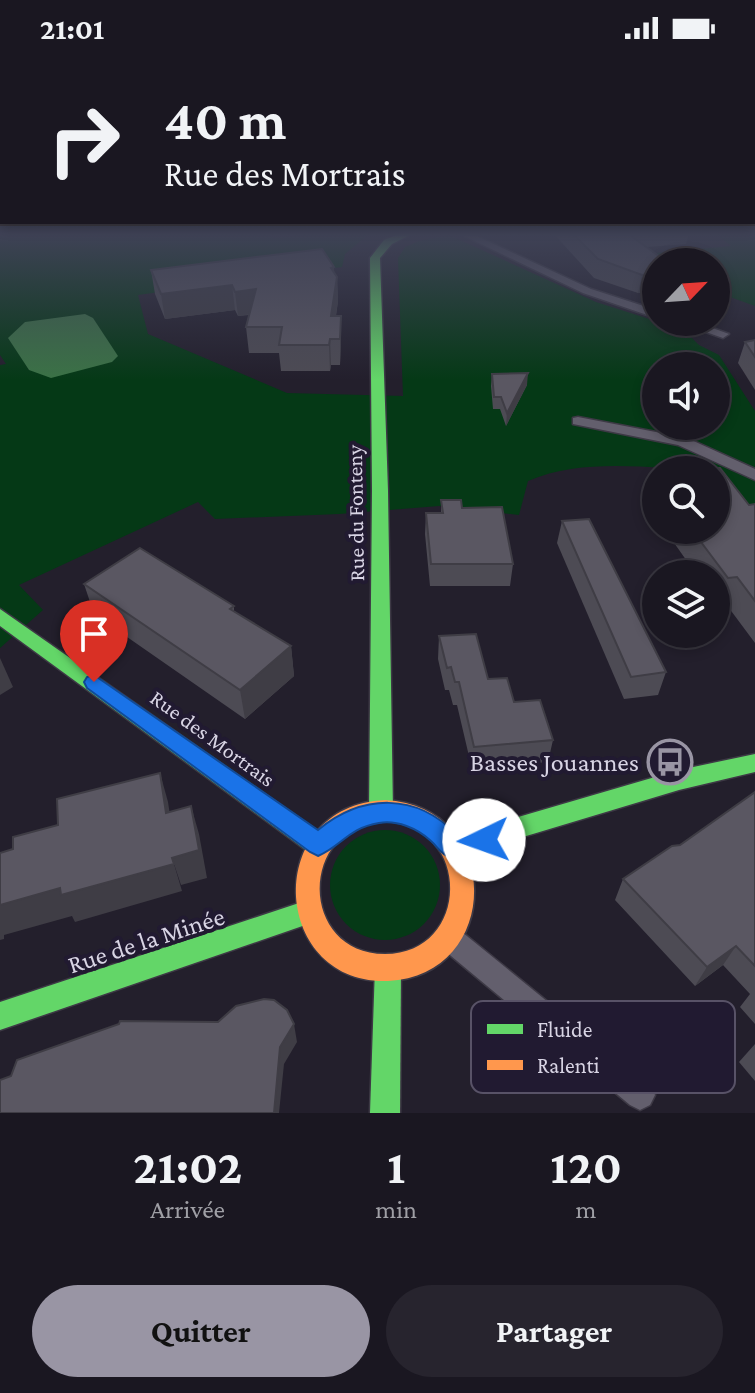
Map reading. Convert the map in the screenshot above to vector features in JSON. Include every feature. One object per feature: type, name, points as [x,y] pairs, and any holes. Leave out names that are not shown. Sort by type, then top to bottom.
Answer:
[{"type":"street","name":"Rue du Fonteny","points":[[376,282],[381,812]]},
{"type":"street","points":[[568,282],[642,309]]},
{"type":"street","points":[[578,421],[682,441],[755,475]]},
{"type":"street","name":"Rue des Mortrais","points":[[0,616],[318,845]]},
{"type":"street","points":[[453,847],[515,832],[630,793],[755,763]]},
{"type":"street","points":[[381,812],[401,814],[439,832],[453,847],[462,864],[466,892],[459,920],[448,937],[430,953],[388,967],[358,961],[336,950],[319,933],[308,912],[304,888],[307,865],[318,845],[346,822],[381,812]]},
{"type":"street","name":"Rue de la Minée","points":[[0,1016],[308,912]]},
{"type":"street","points":[[448,937],[526,1001]]},
{"type":"street","points":[[385,1113],[388,967]]},
{"type":"shaded area","points":[[0,282],[230,282],[138,295],[148,334],[287,393],[403,396],[399,282],[553,282],[596,302],[642,317],[642,336],[690,336],[713,352],[642,352],[642,440],[730,440],[730,372],[755,411],[755,511],[740,507],[730,492],[730,456],[642,456],[642,467],[597,467],[550,473],[528,481],[519,515],[439,506],[215,519],[198,502],[19,585],[43,610],[0,648],[0,365],[6,364],[0,355]],"holes":[[[20,354],[117,355],[29,370]]]},
{"type":"shaded area","points":[[730,282],[755,282],[755,306],[730,297]]},
{"type":"shaded area","points":[[85,314],[93,318],[118,356],[112,362],[51,378],[29,370],[8,338],[25,322]]},
{"type":"shaded area","points":[[385,830],[406,834],[424,846],[436,864],[440,885],[436,906],[424,924],[406,936],[385,940],[364,936],[346,924],[334,906],[330,885],[334,864],[346,846],[364,834]]},
{"type":"building","points":[[156,282],[336,282],[331,316],[341,316],[340,339],[330,339],[329,345],[279,345],[282,327],[246,327],[256,289],[235,292],[232,285],[161,294]]},
{"type":"building","points":[[755,340],[755,357],[745,342]]},
{"type":"building","points":[[528,373],[507,413],[501,397],[494,397],[492,374]]},
{"type":"building","points":[[730,481],[749,505],[755,504],[755,601],[737,577],[730,578],[730,560],[714,560],[702,544],[730,544]]},
{"type":"building","points":[[441,500],[461,500],[462,508],[502,507],[513,564],[431,564],[426,513],[443,513]]},
{"type":"building","points":[[589,519],[642,624],[642,648],[654,648],[666,672],[631,677],[562,521]]},
{"type":"building","points":[[140,548],[234,606],[230,609],[291,646],[240,690],[84,584]]},
{"type":"building","points":[[476,634],[488,679],[507,678],[514,702],[540,700],[553,740],[474,747],[459,682],[455,682],[451,667],[447,668],[439,636]]},
{"type":"building","points":[[160,773],[166,813],[191,806],[199,850],[172,858],[174,864],[61,895],[60,888],[0,905],[0,853],[13,849],[13,837],[58,825],[57,799]]},
{"type":"building","points":[[755,792],[755,966],[736,946],[707,967],[623,879],[672,846],[680,845]]},
{"type":"building","points":[[264,999],[274,1000],[287,1010],[294,1024],[280,1047],[274,1113],[0,1113],[0,1080],[11,1076],[17,1060],[119,1024],[120,1021],[218,1022],[236,1006]]},
{"type":"traffic: fast","points":[[376,282],[381,812]]},
{"type":"traffic: fast","points":[[0,616],[318,845]]},
{"type":"traffic: fast","points":[[453,847],[679,780],[755,763]]},
{"type":"traffic: fast","points":[[0,1016],[308,912]]},
{"type":"traffic: fast","points":[[385,1113],[388,967]]},
{"type":"traffic: slow","points":[[385,811],[415,817],[440,834],[457,859],[463,889],[457,919],[440,944],[415,961],[385,967],[355,961],[330,944],[313,919],[307,889],[313,859],[330,834],[355,817],[385,811]]},
{"type":"place","name":"Basses Jouannes","points":[[670,762]]},
{"type":"route","points":[[94,682],[318,845],[346,822],[381,812],[401,814],[421,821],[439,832],[453,847],[484,840]]}]
